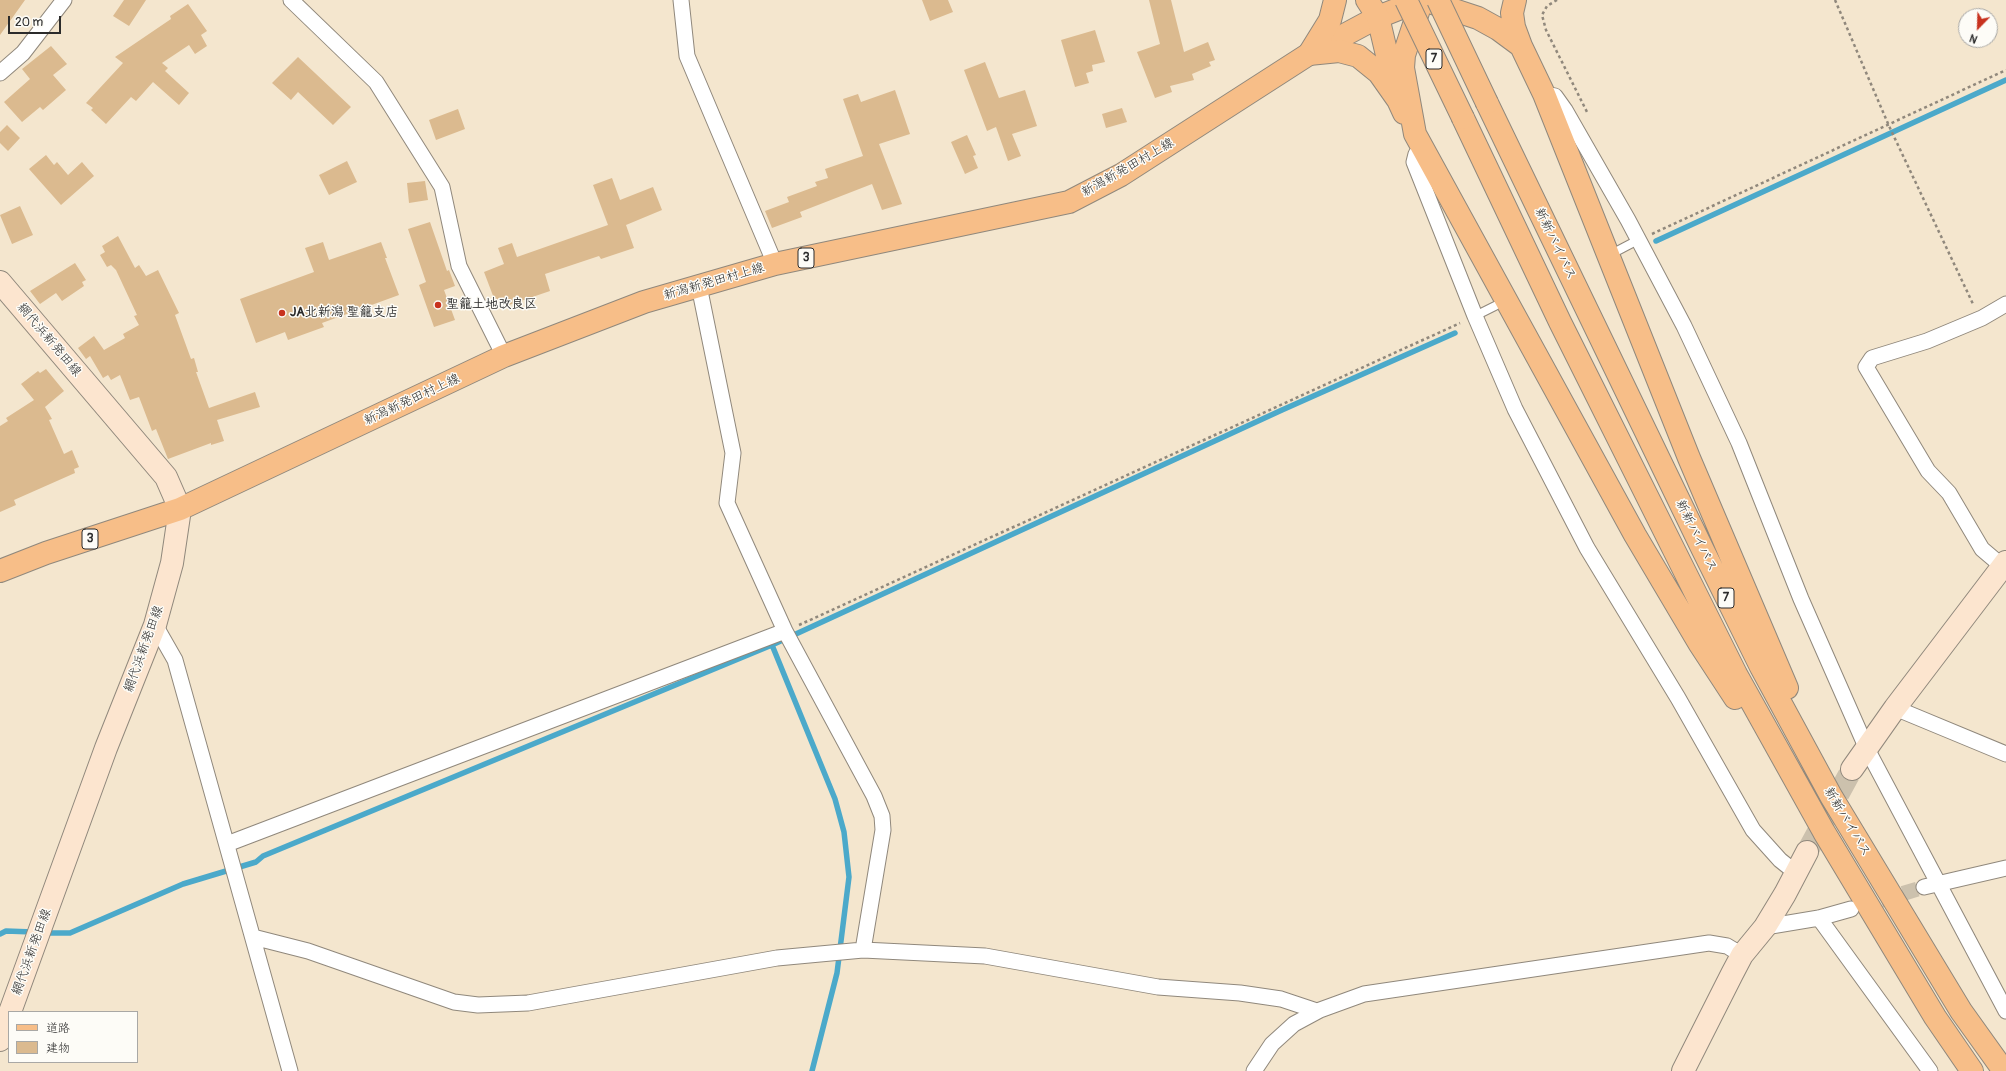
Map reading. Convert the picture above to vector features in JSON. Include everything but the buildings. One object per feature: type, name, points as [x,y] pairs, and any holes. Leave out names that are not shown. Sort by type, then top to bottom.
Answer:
[{"type":"main road","points":[[1309,54],[1330,20],[1335,0]]},
{"type":"main road","name":"新新バイパス","points":[[1406,0],[1560,322],[1736,674],[1824,832],[1935,1017],[1972,1071]]},
{"type":"main road","name":"新潟新発田村上線","points":[[0,571],[46,553],[180,509],[504,356],[644,302],[775,264],[1069,202],[1121,175],[1309,54],[1372,9],[1422,0]]},
{"type":"main road","points":[[1418,142],[1403,68],[1404,54],[1422,0],[1478,18],[1498,29],[1521,46]]},
{"type":"main road","name":"新新バイパス","points":[[1438,0],[1703,550],[1761,667],[1831,796],[1961,1011],[2004,1071]]},
{"type":"main road","points":[[1478,0],[1498,29]]},
{"type":"main road","points":[[1514,0],[1512,13],[1514,27],[1521,46],[1544,94],[1689,458],[1831,796]]},
{"type":"main road","points":[[1372,9],[1398,100],[1418,142],[1635,535],[1699,643],[1824,832]]},
{"type":"main road","points":[[1309,54],[1339,51],[1358,56],[1379,73],[1398,100]]},
{"type":"main road","name":"網代浜新発田線","points":[[0,282],[166,477],[180,509],[172,563],[155,625],[106,748],[10,1011]]},
{"type":"main road","points":[[1852,769],[1895,708],[2004,564]]},
{"type":"main road","points":[[1683,1071],[1742,955],[1765,927],[1785,894],[1795,872],[1807,852]]},
{"type":"main road","points":[[0,1040],[8,1018]]},
{"type":"street","points":[[0,73],[23,53],[64,0]]},
{"type":"street","points":[[291,0],[376,82],[442,187],[458,266],[504,356]]},
{"type":"street","points":[[681,0],[687,56],[775,264]]},
{"type":"street","points":[[1544,94],[1555,96],[1565,110],[1638,240],[1684,326],[1740,443],[1801,599],[1867,749],[2006,1011]]},
{"type":"street","points":[[1418,142],[1414,162],[1475,316],[1515,409],[1587,548],[1678,698],[1753,830],[1780,860],[1795,872]]},
{"type":"street","points":[[699,286],[733,453],[727,503],[784,631],[874,796],[882,816],[883,830],[863,950]]},
{"type":"street","points":[[2004,564],[1982,549],[1949,493],[1928,471],[1866,368],[1872,358],[1927,341],[1982,318],[2006,304]]},
{"type":"street","points":[[155,625],[175,660],[290,1071]]},
{"type":"street","points":[[227,844],[784,631]]},
{"type":"street","points":[[1895,708],[2006,754]]},
{"type":"street","points":[[1924,887],[2006,868]]},
{"type":"street","points":[[1765,927],[1819,918],[1851,909]]},
{"type":"street","points":[[1819,918],[1930,1071]]},
{"type":"street","points":[[253,936],[308,951],[454,1002],[478,1005],[528,1003],[776,958],[863,950],[985,956],[1158,986],[1240,993],[1281,999],[1317,1011]]},
{"type":"street","points":[[1254,1071],[1272,1044],[1294,1024],[1317,1011],[1364,994],[1709,943],[1727,946],[1742,955]]},
{"type":"lane","points":[[1617,250],[1638,240]]},
{"type":"lane","points":[[1475,316],[1495,306]]},
{"type":"path","points":[[1835,0],[1889,125],[1973,305],[1982,318]]},
{"type":"path","points":[[1638,240],[2006,70]]},
{"type":"path","points":[[784,631],[1475,316]]},
{"type":"waterway","points":[[1656,241],[2006,80]]},
{"type":"waterway","points":[[44,933],[70,933],[183,884],[256,862],[263,856],[772,645],[1282,410],[1455,333]]},
{"type":"waterway","points":[[772,645],[835,799],[844,832],[849,877],[837,973],[812,1071]]},
{"type":"waterway","points":[[0,934],[6,931],[33,932]]},
{"type":"tunnel","points":[[1807,852],[1852,769]]},
{"type":"tunnel","points":[[1859,907],[1924,887]]},
{"type":"place","name":"聖籠土地改良区","points":[[438,305]]},
{"type":"place","name":"JA北新潟 聖籠支店","points":[[282,313]]}]
